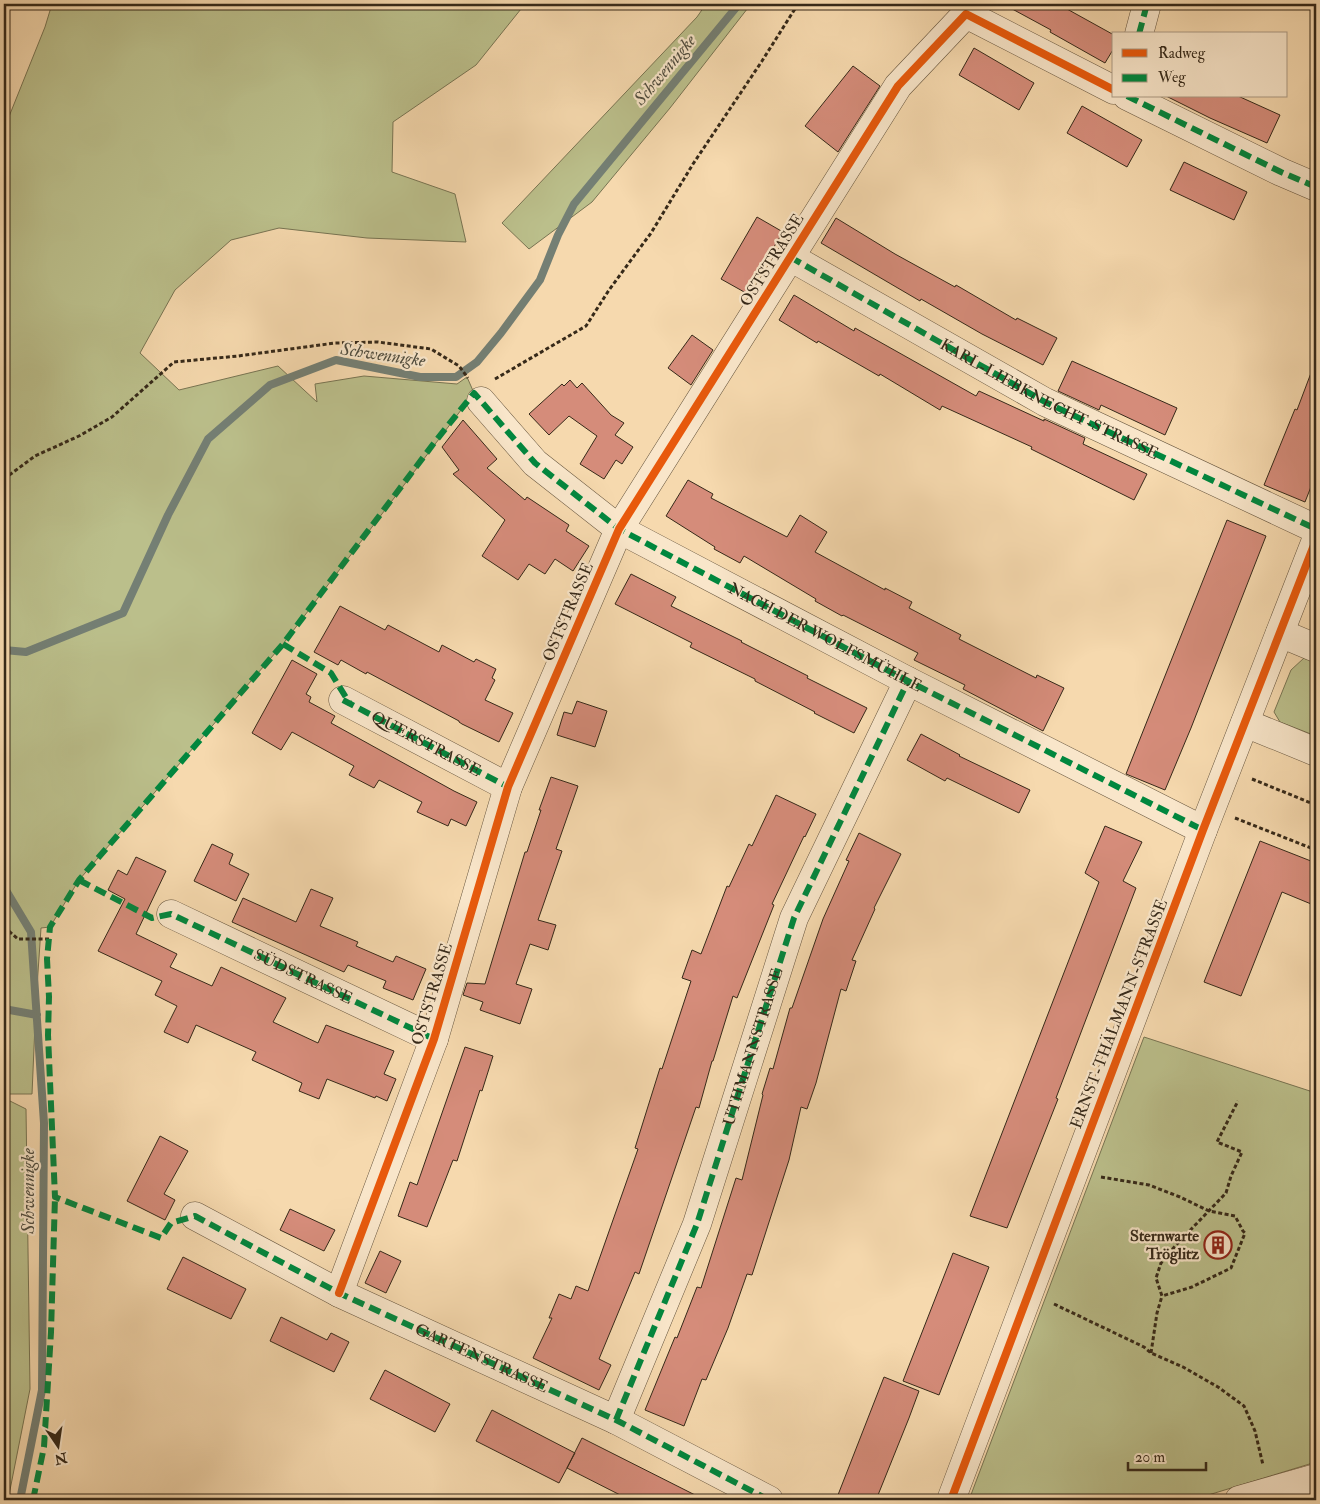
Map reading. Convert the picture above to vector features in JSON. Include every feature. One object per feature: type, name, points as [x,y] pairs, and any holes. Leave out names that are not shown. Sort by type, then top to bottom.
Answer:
[{"type":"street","points":[[1139,32],[1146,4]]},
{"type":"street","name":"OSTSTRASSE","points":[[338,1293],[434,1039],[508,787],[619,529],[898,86],[966,14],[1112,89]]},
{"type":"street","points":[[1131,98],[1281,172],[1316,187]]},
{"type":"street","name":"KARL-LIEBKNECHT-STRASSE","points":[[790,257],[1045,402],[1316,529]]},
{"type":"street","name":"NACH DER WOLFSMÜHLE","points":[[483,388],[535,463],[619,529],[908,681],[1207,819]]},
{"type":"street","name":"ERNST-THÄLMANN-STRASSE","points":[[951,1500],[1207,819],[1316,540]]},
{"type":"street","points":[[1280,634],[1316,648]]},
{"type":"street","name":"UTHMANNSTRASSE","points":[[616,1420],[697,1224],[794,918],[908,681]]},
{"type":"street","name":"QUERSTRASSE","points":[[343,700],[508,787]]},
{"type":"street","points":[[1245,723],[1316,752]]},
{"type":"street","name":"SÜDSTRASSE","points":[[171,914],[434,1039]]},
{"type":"street","name":"GARTENSTRASSE","points":[[195,1216],[338,1293],[616,1420],[769,1500]]},
{"type":"street","points":[[1251,1497],[1316,1478]]},
{"type":"path","points":[[4,479],[35,456],[79,436],[112,417],[174,362],[238,356],[335,343],[378,342],[431,349],[459,366],[467,377],[483,388],[586,326],[609,290],[651,233],[693,164],[798,4]]},
{"type":"path","points":[[1227,768],[1316,805]]},
{"type":"path","points":[[1207,819],[1316,850]]},
{"type":"path","points":[[4,926],[18,939],[49,939]]},
{"type":"path","points":[[1150,1353],[1162,1296],[1156,1278],[1161,1263],[1226,1193],[1231,1176],[1242,1152],[1217,1142],[1238,1101]]},
{"type":"path","points":[[1074,1172],[1149,1185],[1209,1211],[1235,1216],[1245,1233],[1231,1268],[1192,1287],[1162,1296]]},
{"type":"path","points":[[1028,1294],[1086,1318],[1144,1348],[1150,1353],[1183,1367],[1211,1383],[1244,1406],[1255,1430],[1263,1462],[1251,1497]]},
{"type":"green space","points":[[52,4],[525,4],[476,65],[393,122],[392,172],[455,194],[466,242],[367,238],[279,228],[231,240],[175,290],[140,353],[179,390],[278,366],[317,402],[315,384],[364,376],[457,384],[467,377],[474,393],[283,644],[79,880],[50,927],[41,928],[32,1094],[4,1094],[4,129],[45,27]]},
{"type":"green space","points":[[706,4],[751,4],[670,108],[592,202],[529,249],[502,223],[697,17]]},
{"type":"green space","points":[[1304,658],[1316,663],[1316,736],[1280,722],[1274,712],[1291,670]]},
{"type":"green space","points":[[1144,1037],[1316,1093],[1316,1462],[1192,1500],[969,1500]]},
{"type":"green space","points":[[4,1098],[26,1109],[30,1389],[8,1500],[4,1500]]},
{"type":"building","points":[[1003,4],[1058,4],[1112,34],[1112,51],[1105,63],[1050,32],[1051,30]]},
{"type":"building","points":[[974,48],[1034,83],[1019,110],[959,75]]},
{"type":"building","points":[[853,66],[880,86],[838,152],[805,126]]},
{"type":"building","points":[[1170,98],[1242,98],[1280,115],[1267,143]]},
{"type":"building","points":[[1082,106],[1142,140],[1127,167],[1067,133]]},
{"type":"building","points":[[1184,162],[1247,192],[1234,220],[1170,190]]},
{"type":"building","points":[[757,217],[783,232],[746,293],[721,279]]},
{"type":"building","points":[[836,218],[895,254],[955,287],[956,285],[1016,320],[1017,318],[1057,338],[1043,365],[982,334],[921,299],[920,301],[821,243]]},
{"type":"building","points":[[794,295],[854,331],[855,328],[976,396],[979,391],[1044,421],[1044,419],[1085,438],[1083,444],[1147,474],[1134,500],[1031,449],[1032,447],[942,406],[940,410],[880,374],[879,376],[818,341],[817,343],[779,320]]},
{"type":"building","points":[[692,335],[713,350],[691,385],[668,368]]},
{"type":"building","points":[[1072,361],[1177,408],[1165,435],[1101,405],[1099,410],[1058,391]]},
{"type":"building","points":[[1314,365],[1316,365],[1316,474],[1305,502],[1264,485],[1295,409],[1297,410]]},
{"type":"building","points":[[570,380],[577,388],[582,383],[611,415],[624,423],[615,435],[633,447],[622,464],[616,460],[604,479],[580,464],[597,436],[569,416],[549,435],[529,414],[562,384],[564,386]]},
{"type":"building","points":[[463,420],[497,459],[487,468],[525,500],[527,497],[569,525],[566,531],[589,546],[573,571],[555,559],[545,574],[529,564],[518,580],[482,556],[505,520],[453,474],[459,470],[442,447]]},
{"type":"building","points":[[688,480],[713,494],[711,498],[787,537],[800,515],[827,532],[815,552],[885,590],[885,588],[912,602],[909,608],[961,635],[959,639],[1036,678],[1037,675],[1064,688],[1043,731],[963,689],[965,685],[914,660],[918,653],[815,601],[816,599],[744,556],[740,563],[714,549],[715,547],[666,516]]},
{"type":"building","points":[[1227,520],[1266,536],[1165,790],[1126,774]]},
{"type":"building","points":[[631,574],[676,597],[671,606],[742,641],[808,676],[807,678],[867,708],[854,733],[755,681],[755,679],[690,647],[692,643],[615,604]]},
{"type":"building","points":[[340,606],[385,630],[388,625],[439,652],[442,645],[474,662],[476,659],[496,669],[492,678],[495,680],[485,700],[513,713],[499,742],[367,672],[366,674],[341,660],[338,665],[314,652]]},
{"type":"building","points":[[292,660],[317,674],[306,694],[311,697],[309,702],[335,716],[331,723],[477,802],[466,826],[451,819],[448,826],[417,812],[422,802],[379,780],[374,788],[349,775],[354,766],[292,732],[281,750],[252,733]]},
{"type":"building","points":[[577,701],[607,711],[595,747],[557,735],[564,712],[572,714]]},
{"type":"building","points":[[921,734],[959,756],[1030,790],[1019,813],[947,778],[945,781],[907,760]]},
{"type":"building","points":[[551,777],[578,786],[556,849],[562,851],[538,920],[556,925],[548,950],[530,944],[516,984],[532,989],[520,1024],[480,1010],[483,1002],[463,995],[467,983],[485,984],[525,852],[527,852]]},
{"type":"building","points":[[776,795],[816,814],[772,904],[774,905],[737,998],[733,996],[699,1108],[696,1107],[639,1274],[635,1272],[599,1359],[611,1365],[599,1390],[533,1358],[552,1318],[549,1318],[559,1294],[571,1299],[576,1286],[588,1291],[638,1149],[635,1148],[660,1068],[662,1069],[691,981],[682,978],[692,950],[701,954],[727,886],[729,887],[749,844],[752,846]]},
{"type":"building","points":[[1105,826],[1142,842],[1123,881],[1136,888],[1056,1098],[1058,1099],[1007,1228],[970,1216],[1099,882],[1085,873]]},
{"type":"building","points":[[859,833],[901,854],[874,908],[852,960],[856,961],[846,991],[841,989],[816,1083],[807,1109],[801,1107],[789,1160],[752,1275],[747,1274],[728,1328],[706,1380],[702,1379],[684,1426],[645,1410],[697,1287],[701,1288],[736,1178],[742,1180],[762,1094],[770,1068],[773,1069],[790,1008],[792,1008],[823,919],[849,861],[846,860]]},
{"type":"building","points":[[1260,841],[1316,863],[1316,906],[1282,892],[1241,996],[1204,982]]},
{"type":"building","points":[[212,844],[233,854],[229,864],[249,874],[236,901],[194,881]]},
{"type":"building","points":[[136,857],[166,871],[136,934],[177,954],[170,967],[212,986],[221,967],[286,998],[273,1022],[318,1043],[326,1025],[394,1051],[384,1074],[396,1079],[387,1101],[327,1079],[319,1099],[299,1091],[302,1083],[252,1060],[256,1052],[196,1025],[188,1043],[164,1032],[177,1006],[155,995],[162,981],[98,951],[125,899],[108,890],[118,870],[127,875]]},
{"type":"building","points":[[311,889],[333,898],[320,926],[358,942],[356,946],[393,962],[396,956],[426,969],[413,1000],[383,988],[386,981],[348,965],[344,972],[232,922],[243,898],[296,922]]},
{"type":"building","points":[[465,1047],[493,1056],[457,1161],[453,1160],[427,1227],[398,1216],[410,1182],[417,1185]]},
{"type":"building","points":[[160,1136],[188,1151],[164,1194],[175,1200],[165,1220],[127,1201]]},
{"type":"building","points":[[290,1209],[335,1230],[324,1251],[280,1230]]},
{"type":"building","points":[[380,1251],[401,1261],[386,1293],[365,1283]]},
{"type":"building","points":[[953,1253],[989,1267],[939,1395],[903,1381]]},
{"type":"building","points":[[183,1257],[246,1289],[231,1319],[167,1289]]},
{"type":"building","points":[[281,1317],[327,1340],[331,1333],[349,1342],[334,1372],[270,1341]]},
{"type":"building","points":[[385,1370],[450,1404],[435,1432],[370,1399]]},
{"type":"building","points":[[884,1377],[919,1391],[909,1418],[876,1500],[836,1500]]},
{"type":"building","points":[[492,1410],[575,1453],[559,1483],[476,1441]]},
{"type":"building","points":[[582,1438],[705,1500],[630,1500],[567,1468]]},
{"type":"waterway","name":"Schwennigke","points":[[4,650],[26,652],[123,613],[168,515],[208,439],[270,385],[336,360],[420,377],[456,377],[477,362],[540,280],[558,235],[574,204],[739,4]]},
{"type":"waterway","name":"Schwennigke","points":[[4,887],[31,932],[44,1123],[42,1390],[20,1500]]},
{"type":"waterway","points":[[4,1009],[37,1015]]},
{"type":"marked path","points":[[1140,32],[1147,4]]},
{"type":"marked path","points":[[1131,98],[1281,172],[1316,187]]},
{"type":"marked path","points":[[790,257],[1045,402],[1316,529]]},
{"type":"marked path","points":[[769,1500],[616,1420],[339,1293],[195,1216],[171,1223],[161,1238],[55,1197],[48,1035],[47,959],[50,927],[79,880],[283,644],[434,443],[474,393],[535,463],[619,529],[908,681],[1203,830]]},
{"type":"marked path","points":[[283,644],[331,673],[350,704]]},
{"type":"marked path","points":[[616,1420],[697,1224],[794,918],[908,681]]},
{"type":"marked path","points":[[343,700],[508,787]]},
{"type":"marked path","points":[[79,880],[152,918],[171,914],[434,1039]]},
{"type":"marked path","points":[[33,1500],[44,1447],[51,1332],[55,1197]]},
{"type":"cycle path","points":[[339,1293],[434,1039],[508,787],[619,529],[898,86],[966,14],[1112,89]]},
{"type":"cycle path","points":[[951,1500],[1203,830],[1316,540]]},
{"type":"place","name":"Sternwarte Tröglitz","points":[[1218,1245]]}]
